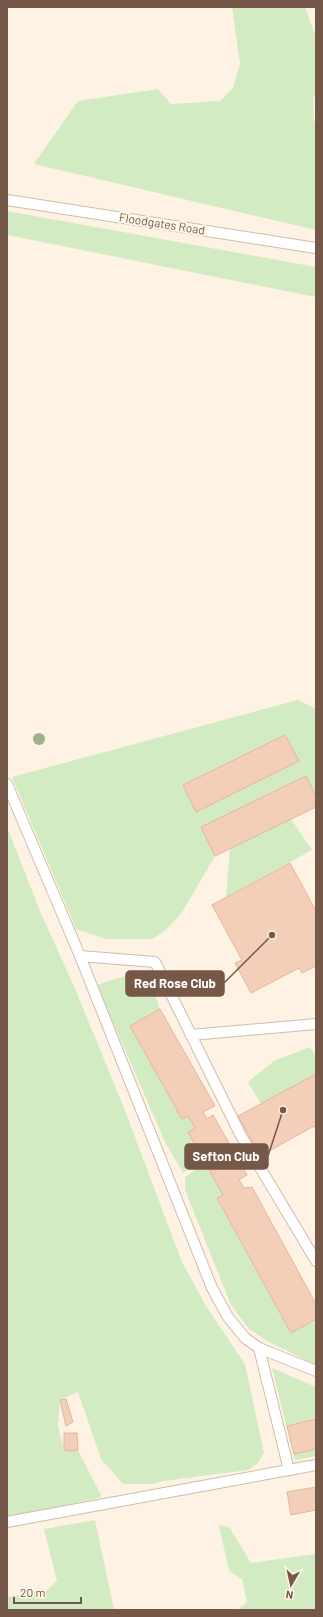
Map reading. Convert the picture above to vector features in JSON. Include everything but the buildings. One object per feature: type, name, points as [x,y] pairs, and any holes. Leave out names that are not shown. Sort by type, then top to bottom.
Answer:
[{"type":"lane","name":"Floodgates Road","points":[[7,200],[316,248]]},
{"type":"lane","points":[[7,784],[80,956],[212,1288],[228,1317],[245,1338],[259,1348],[316,1371]]},
{"type":"lane","points":[[80,956],[154,962],[240,1134],[316,1261]]},
{"type":"lane","points":[[191,1035],[316,1024]]},
{"type":"lane","points":[[259,1348],[289,1470]]},
{"type":"lane","points":[[7,1522],[316,1465]]},
{"type":"green space","points":[[232,7],[305,7],[316,38],[316,91],[313,99],[314,122],[316,122],[316,230],[34,164],[78,101],[158,89],[171,104],[220,101],[233,88],[240,64]]},
{"type":"green space","points":[[7,211],[316,267],[316,297],[7,235]]},
{"type":"green space","points":[[298,700],[316,709],[316,796],[306,776],[201,827],[215,856],[182,912],[166,930],[152,939],[106,939],[76,929],[12,777]],"holes":[[[285,735],[298,761],[196,812],[183,785]]]},
{"type":"green space","points":[[291,819],[312,850],[226,897],[230,849]]},
{"type":"green space","points":[[7,827],[40,911],[76,991],[124,1108],[182,1262],[206,1306],[245,1364],[264,1453],[257,1464],[248,1470],[163,1481],[153,1484],[123,1484],[101,1459],[78,1392],[60,1400],[58,1426],[64,1450],[78,1450],[102,1497],[7,1520]]},
{"type":"green space","points":[[128,975],[144,978],[153,989],[160,1009],[130,1026],[182,1119],[188,1116],[195,1128],[188,1132],[202,1159],[183,1173],[165,1142],[97,985]]},
{"type":"green space","points":[[310,1047],[316,1057],[316,1074],[261,1104],[248,1082],[274,1061]]},
{"type":"green space","points":[[205,1164],[223,1195],[217,1199],[291,1332],[316,1319],[316,1365],[269,1342],[249,1329],[231,1305],[185,1190],[185,1177]]},
{"type":"green space","points":[[272,1368],[316,1387],[316,1456],[295,1460]]},
{"type":"green space","points":[[95,1520],[114,1610],[7,1610],[7,1597],[45,1592],[57,1581],[44,1529]]},
{"type":"green space","points":[[219,1525],[229,1527],[251,1563],[316,1554],[316,1610],[237,1610],[247,1602],[242,1579],[229,1571]]},
{"type":"place","name":"Red Rose Club","points":[[272,935]]},
{"type":"place","name":"Sefton Club","points":[[283,1110]]}]
